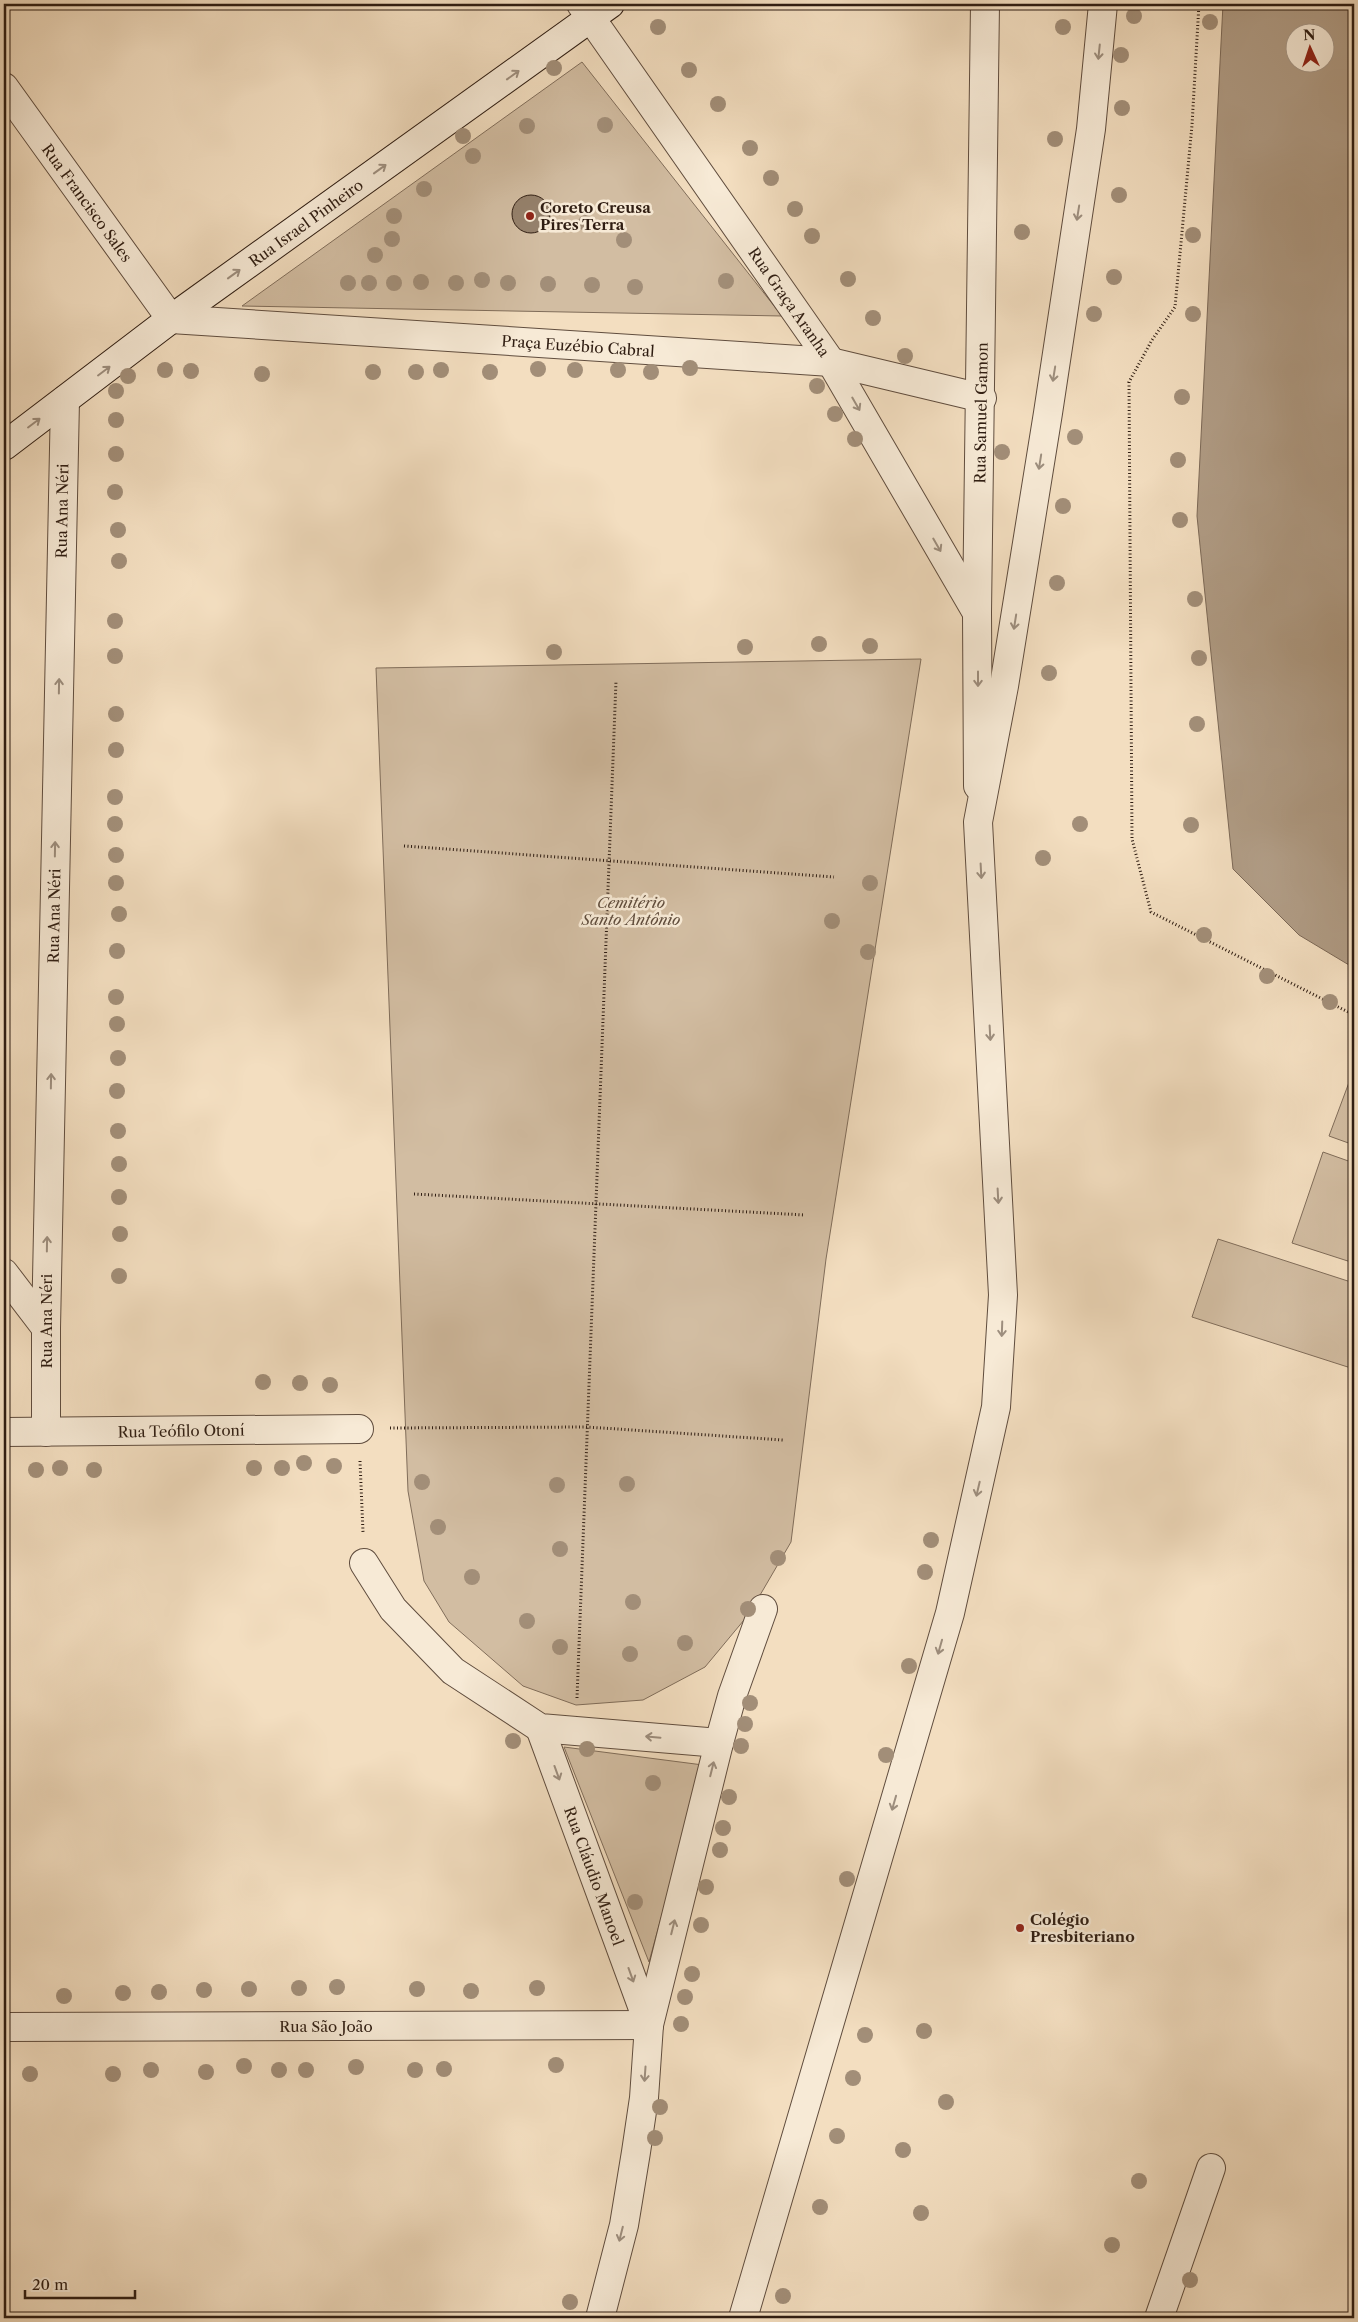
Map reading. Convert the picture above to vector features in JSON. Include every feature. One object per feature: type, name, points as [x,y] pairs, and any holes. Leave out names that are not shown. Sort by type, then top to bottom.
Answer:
[{"type":"street","name":"Rua Samuel Gamon","points":[[978,822],[977,613],[982,398],[982,114],[986,4]]},
{"type":"street","points":[[743,2318],[950,1613],[996,1407],[1003,1295],[978,822],[1004,686],[1051,394],[1091,130],[1103,4]]},
{"type":"street","name":"Rua Israel Pinheiro","points":[[4,446],[171,319],[594,9]]},
{"type":"street","name":"Rua Graça Aranha","points":[[594,9],[831,362],[977,613]]},
{"type":"street","name":"Rua Francisco Sales","points":[[4,87],[171,319]]},
{"type":"street","name":"Praça Euzébio Cabral","points":[[171,319],[831,362],[982,398]]},
{"type":"street","name":"Rua Ana Néri","points":[[46,1432],[46,1328],[65,400]]},
{"type":"street","points":[[4,1273],[46,1328]]},
{"type":"street","name":"Rua Teófilo Otoní","points":[[4,1432],[359,1429]]},
{"type":"street","points":[[364,1563],[393,1609],[454,1671],[540,1728],[718,1743]]},
{"type":"street","name":"Rua Cláudio Manoel","points":[[600,2318],[624,2225],[635,2161],[644,2098],[649,2025],[718,1743],[732,1696],[763,1609]]},
{"type":"street","name":"Rua Cláudio Manoel","points":[[540,1728],[649,2025]]},
{"type":"street","name":"Rua São João","points":[[4,2027],[649,2025]]},
{"type":"street","points":[[1159,2318],[1211,2168]]},
{"type":"path","points":[[1199,4],[1192,125],[1175,307],[1152,340],[1129,382],[1132,839],[1151,912],[1354,1015]]},
{"type":"path","points":[[575,1731],[616,681]]},
{"type":"path","points":[[404,846],[834,877]]},
{"type":"path","points":[[414,1194],[805,1215]]},
{"type":"path","points":[[364,1563],[359,1429],[587,1427],[783,1440]]},
{"type":"green space","points":[[582,62],[782,316],[242,306]]},
{"type":"green space","name":"Cemitério Santo Antônio","points":[[921,659],[826,1259],[791,1542],[749,1614],[705,1667],[643,1700],[576,1705],[523,1686],[449,1622],[424,1581],[408,1491],[376,668]]},
{"type":"green space","points":[[1354,1069],[1354,1145],[1329,1136]]},
{"type":"green space","points":[[1323,1152],[1354,1163],[1354,1263],[1292,1243]]},
{"type":"green space","points":[[1218,1239],[1354,1283],[1354,1369],[1192,1317]]},
{"type":"green space","points":[[564,1747],[703,1765],[649,1962]]},
{"type":"shaded area","points":[[1223,4],[1354,4],[1354,968],[1299,935],[1233,869],[1197,516]]},
{"type":"building","name":"Coreto Creusa Pires Terra","points":[[531,195],[538,196],[544,201],[549,207],[549,221],[544,227],[538,232],[531,233],[524,232],[518,227],[513,221],[512,214],[513,207],[518,201],[524,196]]},
{"type":"place","name":"Coreto Creusa Pires Terra","points":[[530,216]]},
{"type":"place","name":"Colégio Presbiteriano","points":[[1020,1928]]}]
